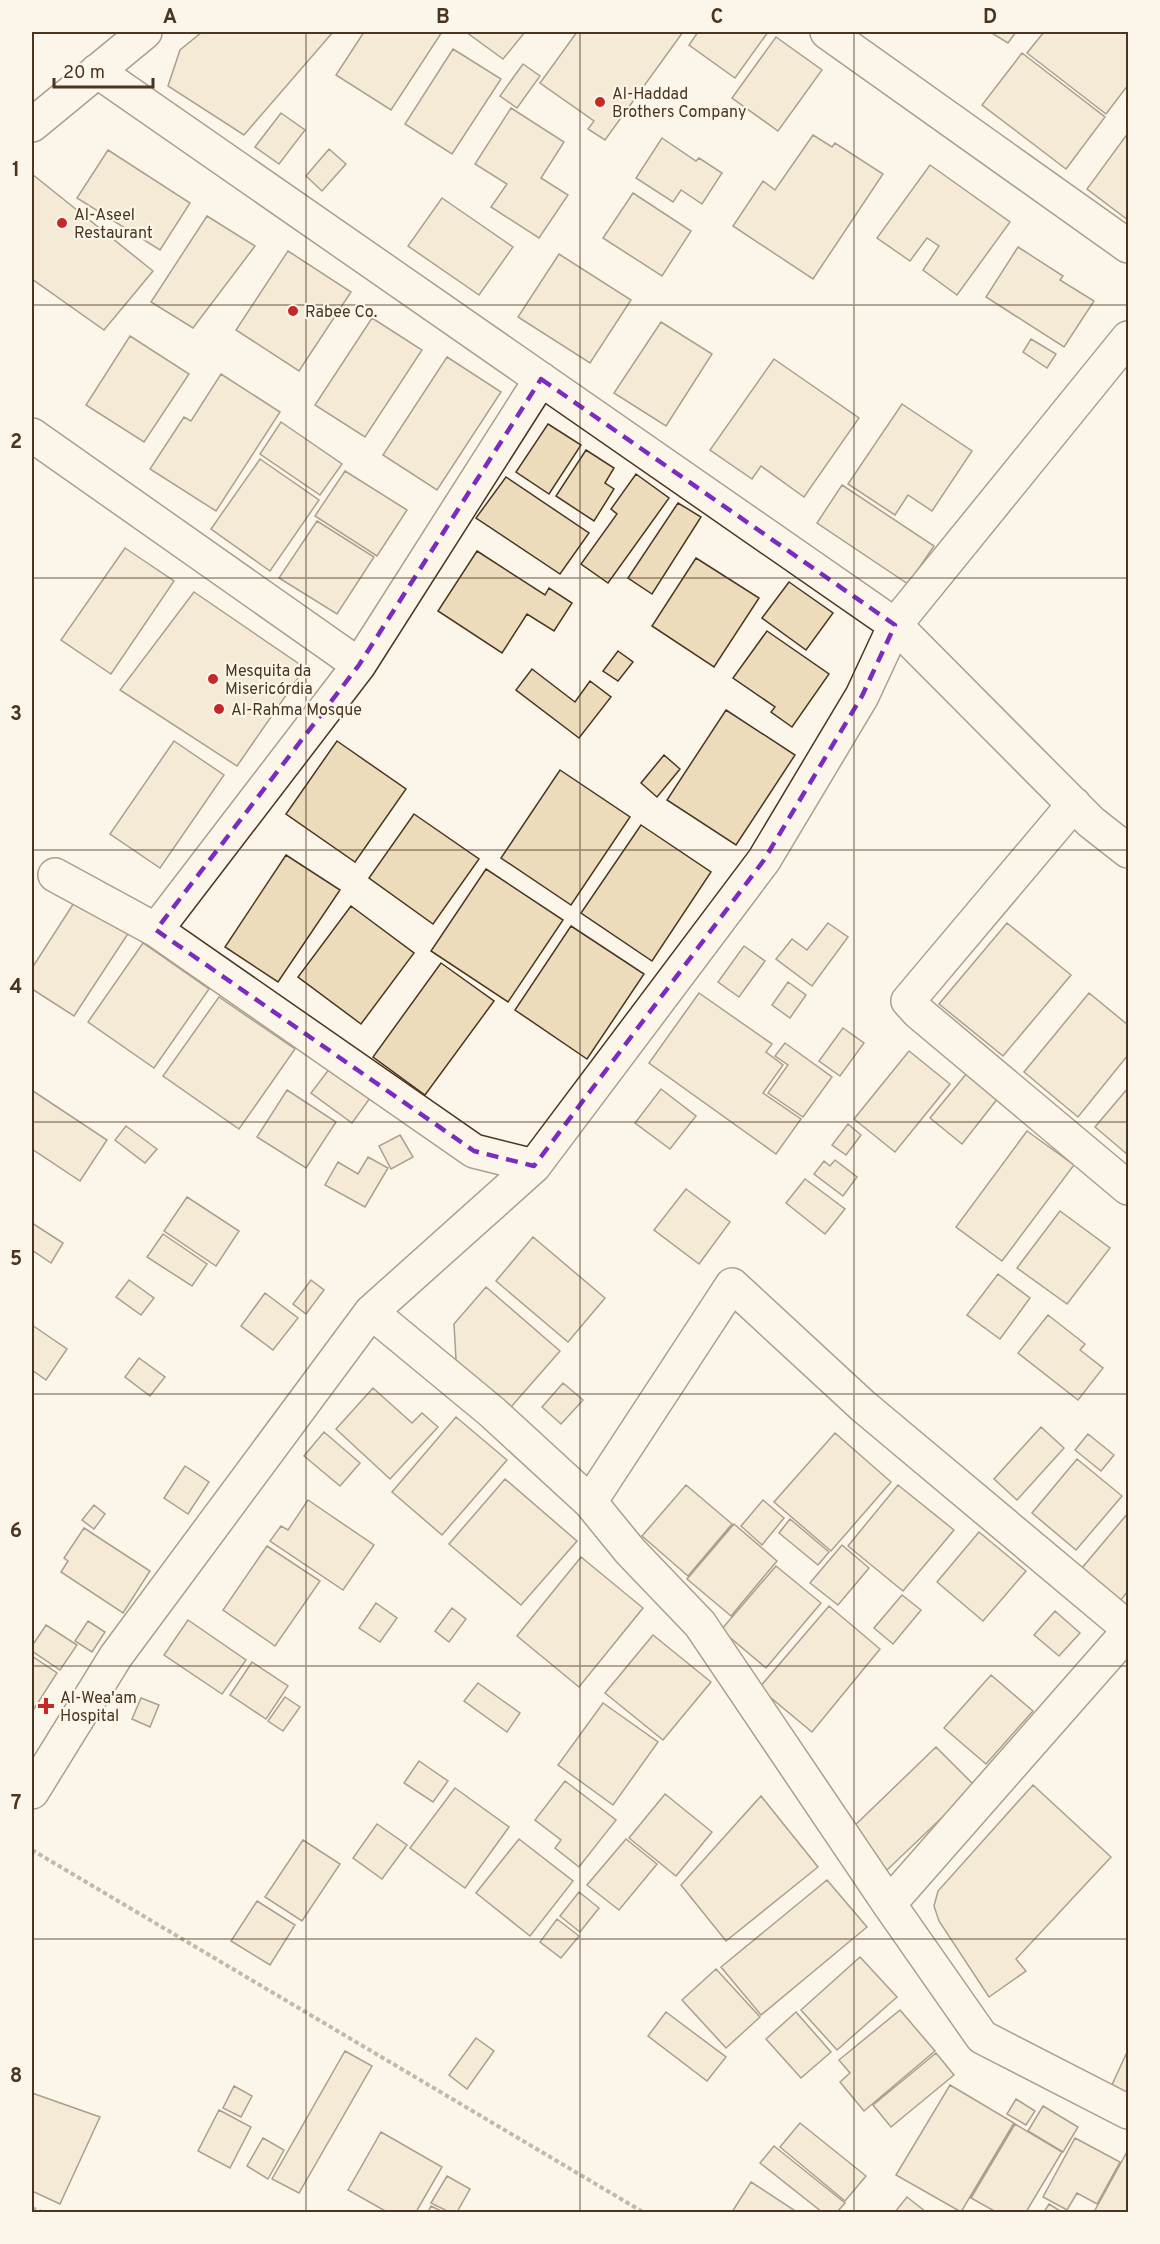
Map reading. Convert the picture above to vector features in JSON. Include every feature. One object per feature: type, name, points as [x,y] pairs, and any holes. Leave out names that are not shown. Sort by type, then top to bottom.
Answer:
[{"type":"street","points":[[32,125],[145,32]]},
{"type":"street","points":[[827,32],[1128,246]]},
{"type":"street","points":[[97,71],[895,625],[1091,822],[1128,851]]},
{"type":"street","points":[[32,1792],[116,1656],[371,1312],[534,1166],[764,860],[862,696],[895,625],[1128,338]]},
{"type":"street","points":[[156,930],[359,665],[542,379]]},
{"type":"street","points":[[32,435],[359,665]]},
{"type":"street","points":[[1074,804],[908,1001],[918,1012],[1128,1188]]},
{"type":"street","points":[[55,876],[156,930],[474,1151],[534,1166]]},
{"type":"street","points":[[590,1502],[732,1285],[863,1406],[1128,1630],[889,1904]]},
{"type":"street","points":[[371,1312],[492,1412],[590,1502],[630,1551],[700,1624],[889,1904],[982,2037],[1128,2112]]},
{"type":"path","points":[[32,1850],[643,2212]]},
{"type":"path","points":[[32,2208],[42,2212]]},
{"type":"highlighted area","points":[[541,379],[895,625],[862,696],[764,860],[534,1166],[474,1151],[156,930],[359,665]]},
{"type":"building","points":[[202,32],[333,32],[244,135],[168,86],[180,50]]},
{"type":"building","points":[[364,32],[442,32],[391,110],[336,75]]},
{"type":"building","points":[[466,32],[525,32],[503,59]]},
{"type":"building","name":"Al-Haddad Brothers Company","points":[[577,32],[683,32],[605,140],[588,129],[594,121],[540,83]]},
{"type":"building","points":[[698,32],[768,32],[735,78],[689,45]]},
{"type":"building","points":[[990,32],[1016,32],[1008,43]]},
{"type":"building","points":[[1044,32],[1128,32],[1128,85],[1106,114],[1027,53]]},
{"type":"building","points":[[776,37],[822,70],[778,131],[732,98]]},
{"type":"building","points":[[453,49],[501,79],[452,154],[405,124]]},
{"type":"building","points":[[1022,53],[1105,117],[1066,169],[982,105]]},
{"type":"building","points":[[523,64],[540,76],[517,108],[500,96]]},
{"type":"building","points":[[511,108],[564,142],[541,178],[568,195],[539,238],[491,207],[507,184],[475,164]]},
{"type":"building","points":[[281,113],[305,130],[279,164],[255,147]]},
{"type":"building","points":[[1128,133],[1128,220],[1087,189]]},
{"type":"building","points":[[813,135],[832,147],[835,143],[883,174],[813,279],[733,226],[763,181],[775,190]]},
{"type":"building","points":[[662,138],[696,161],[699,158],[722,173],[702,204],[681,190],[673,202],[636,178]]},
{"type":"building","points":[[329,149],[346,164],[322,191],[306,176]]},
{"type":"building","points":[[108,150],[190,203],[160,250],[77,198]]},
{"type":"building","points":[[930,165],[1010,222],[957,295],[923,270],[939,246],[927,238],[910,261],[877,238]]},
{"type":"building","name":"Al-Aseel Restaurant","points":[[32,174],[153,271],[104,330],[32,279]]},
{"type":"building","points":[[633,193],[691,231],[662,276],[603,238]]},
{"type":"building","points":[[442,198],[513,247],[479,295],[408,246]]},
{"type":"building","points":[[207,216],[255,246],[193,328],[151,302]]},
{"type":"building","points":[[1018,247],[1063,276],[1060,280],[1094,301],[1064,347],[986,297]]},
{"type":"building","name":"Rabee Co.","points":[[288,251],[351,292],[299,371],[236,330]]},
{"type":"building","points":[[559,254],[631,300],[590,363],[518,317]]},
{"type":"building","points":[[372,318],[422,350],[365,437],[315,405]]},
{"type":"building","points":[[661,322],[712,354],[666,426],[614,393]]},
{"type":"building","points":[[130,336],[189,374],[144,442],[86,405]]},
{"type":"building","points":[[1031,339],[1056,354],[1047,368],[1023,352]]},
{"type":"building","points":[[447,357],[501,392],[437,490],[383,455]]},
{"type":"building","points":[[774,359],[859,418],[804,497],[761,466],[752,479],[710,450]]},
{"type":"building","points":[[221,374],[280,412],[216,511],[150,469],[184,417],[191,421]]},
{"type":"building","points":[[902,404],[972,451],[932,511],[908,495],[895,515],[848,484]]},
{"type":"building","points":[[281,422],[342,464],[320,495],[260,454]]},
{"type":"building","points":[[548,424],[581,445],[549,494],[516,472]]},
{"type":"building","points":[[586,450],[614,468],[605,483],[614,489],[594,521],[556,496]]},
{"type":"building","points":[[260,459],[319,500],[270,571],[211,529]]},
{"type":"building","points":[[345,471],[407,510],[377,556],[315,516]]},
{"type":"building","points":[[636,474],[669,498],[608,583],[581,564],[617,514],[611,509]]},
{"type":"building","points":[[506,477],[589,533],[560,574],[476,518]]},
{"type":"building","points":[[842,485],[934,546],[908,584],[817,523]]},
{"type":"building","points":[[678,503],[701,517],[652,594],[628,578]]},
{"type":"building","points":[[317,521],[374,557],[337,614],[279,578]]},
{"type":"building","points":[[125,548],[174,581],[111,674],[61,640]]},
{"type":"building","points":[[477,551],[545,595],[549,588],[572,603],[554,631],[527,614],[502,653],[438,611]]},
{"type":"building","points":[[696,558],[759,598],[714,667],[652,626]]},
{"type":"building","points":[[789,582],[833,613],[806,650],[762,618]]},
{"type":"building","name":"Mesquita da Misericórdia","points":[[194,592],[305,668],[237,766],[120,690]]},
{"type":"building","points":[[767,631],[829,674],[792,727],[771,712],[775,707],[733,678]]},
{"type":"building","points":[[618,651],[633,662],[618,681],[603,671]]},
{"type":"building","points":[[532,669],[575,702],[590,681],[611,697],[579,738],[516,690]]},
{"type":"building","points":[[726,710],[795,755],[736,845],[667,800]]},
{"type":"building","points":[[174,741],[224,775],[160,868],[110,834]]},
{"type":"building","points":[[337,741],[406,789],[355,862],[286,814]]},
{"type":"building","points":[[664,755],[680,769],[657,797],[641,783]]},
{"type":"building","points":[[560,770],[630,817],[571,905],[501,858]]},
{"type":"building","points":[[414,814],[479,859],[433,924],[369,878]]},
{"type":"building","points":[[641,825],[711,872],[652,961],[581,913]]},
{"type":"building","points":[[286,855],[340,890],[278,982],[225,947]]},
{"type":"building","points":[[486,869],[563,920],[508,1002],[431,951]]},
{"type":"building","points":[[81,892],[133,926],[74,1016],[32,989],[32,968]]},
{"type":"building","points":[[351,906],[414,953],[361,1024],[298,977]]},
{"type":"building","points":[[828,923],[848,937],[812,986],[776,959],[792,939],[807,950]]},
{"type":"building","points":[[1007,923],[1071,975],[1003,1056],[939,1004]]},
{"type":"building","points":[[571,926],[644,974],[587,1059],[515,1010]]},
{"type":"building","points":[[143,943],[209,989],[154,1068],[88,1022]]},
{"type":"building","points":[[744,946],[765,961],[739,997],[718,982]]},
{"type":"building","points":[[441,963],[494,1001],[425,1095],[373,1057]]},
{"type":"building","points":[[788,982],[806,995],[790,1018],[772,1005]]},
{"type":"building","points":[[699,993],[772,1044],[766,1052],[783,1065],[763,1093],[801,1119],[776,1154],[649,1063]]},
{"type":"building","points":[[1089,993],[1128,1025],[1128,1055],[1078,1117],[1024,1072]]},
{"type":"building","points":[[219,997],[295,1049],[239,1129],[163,1076]]},
{"type":"building","points":[[843,1028],[864,1043],[840,1076],[819,1061]]},
{"type":"building","points":[[785,1043],[832,1077],[803,1117],[768,1093],[788,1065],[775,1056]]},
{"type":"building","points":[[909,1051],[950,1084],[895,1152],[854,1119]]},
{"type":"building","points":[[333,1064],[373,1094],[352,1123],[311,1093]]},
{"type":"building","points":[[967,1073],[998,1098],[962,1144],[930,1118]]},
{"type":"building","points":[[1128,1088],[1128,1155],[1095,1127]]},
{"type":"building","points":[[661,1089],[696,1116],[670,1149],[635,1123]]},
{"type":"building","points":[[287,1090],[336,1122],[306,1168],[257,1137]]},
{"type":"building","points":[[33,1091],[107,1140],[80,1181],[32,1149]]},
{"type":"building","points":[[848,1124],[861,1135],[846,1155],[832,1145]]},
{"type":"building","points":[[126,1126],[157,1149],[145,1163],[115,1140]]},
{"type":"building","points":[[1027,1131],[1074,1165],[1002,1261],[956,1227]]},
{"type":"building","points":[[400,1135],[413,1157],[391,1169],[379,1146]]},
{"type":"building","points":[[368,1157],[388,1168],[365,1207],[325,1185],[338,1162],[358,1174]]},
{"type":"building","points":[[835,1160],[857,1177],[843,1196],[814,1174],[824,1161],[830,1166]]},
{"type":"building","points":[[805,1179],[845,1209],[825,1234],[786,1203]]},
{"type":"building","points":[[686,1189],[730,1222],[699,1264],[654,1230]]},
{"type":"building","points":[[187,1197],[239,1231],[216,1266],[164,1231]]},
{"type":"building","points":[[1060,1211],[1110,1248],[1067,1304],[1017,1268]]},
{"type":"building","points":[[32,1223],[63,1243],[51,1263],[32,1250]]},
{"type":"building","points":[[163,1234],[207,1264],[192,1286],[147,1257]]},
{"type":"building","points":[[533,1237],[605,1298],[568,1342],[496,1281]]},
{"type":"building","points":[[998,1274],[1030,1298],[1000,1339],[967,1315]]},
{"type":"building","points":[[129,1280],[154,1298],[141,1315],[116,1297]]},
{"type":"building","points":[[311,1280],[324,1290],[306,1314],[293,1304]]},
{"type":"building","points":[[486,1287],[560,1351],[511,1407],[456,1360],[454,1324]]},
{"type":"building","points":[[265,1293],[298,1318],[273,1350],[241,1326]]},
{"type":"building","points":[[1048,1315],[1085,1344],[1080,1350],[1103,1368],[1078,1400],[1018,1353]]},
{"type":"building","points":[[32,1325],[67,1349],[46,1380],[32,1370]]},
{"type":"building","points":[[139,1358],[165,1377],[150,1396],[125,1377]]},
{"type":"building","points":[[563,1383],[583,1400],[561,1424],[542,1407]]},
{"type":"building","points":[[373,1388],[412,1423],[422,1413],[438,1427],[390,1479],[336,1429]]},
{"type":"building","points":[[456,1417],[507,1460],[442,1535],[392,1492]]},
{"type":"building","points":[[1041,1427],[1064,1448],[1017,1500],[994,1479]]},
{"type":"building","points":[[324,1432],[360,1463],[340,1486],[304,1456]]},
{"type":"building","points":[[835,1433],[891,1482],[831,1551],[774,1502]]},
{"type":"building","points":[[1088,1434],[1114,1455],[1101,1471],[1075,1450]]},
{"type":"building","points":[[1077,1459],[1122,1496],[1076,1550],[1032,1513]]},
{"type":"building","points":[[185,1466],[209,1482],[188,1514],[164,1498]]},
{"type":"building","points":[[505,1479],[577,1541],[521,1605],[449,1544]]},
{"type":"building","points":[[686,1485],[732,1524],[688,1576],[642,1536]]},
{"type":"building","points":[[898,1485],[954,1530],[903,1591],[848,1546]]},
{"type":"building","points":[[308,1500],[374,1545],[343,1590],[270,1541],[281,1526],[288,1530]]},
{"type":"building","points":[[763,1500],[784,1518],[762,1545],[741,1526]]},
{"type":"building","points":[[94,1505],[105,1514],[94,1529],[82,1520]]},
{"type":"building","points":[[1128,1513],[1128,1591],[1121,1600],[1082,1568]]},
{"type":"building","points":[[790,1519],[829,1552],[818,1565],[779,1533]]},
{"type":"building","points":[[734,1524],[777,1561],[731,1616],[687,1579]]},
{"type":"building","points":[[84,1528],[150,1571],[123,1613],[61,1572],[68,1561],[64,1558]]},
{"type":"building","points":[[979,1532],[1026,1571],[983,1621],[937,1582]]},
{"type":"building","points":[[842,1545],[869,1568],[838,1605],[810,1583]]},
{"type":"building","points":[[267,1546],[320,1581],[275,1646],[223,1610]]},
{"type":"building","points":[[581,1557],[643,1608],[579,1687],[517,1636]]},
{"type":"building","points":[[776,1566],[821,1603],[766,1668],[721,1630]]},
{"type":"building","points":[[902,1595],[921,1610],[893,1644],[874,1628]]},
{"type":"building","points":[[376,1603],[397,1618],[380,1642],[359,1628]]},
{"type":"building","points":[[829,1606],[880,1649],[812,1732],[759,1688]]},
{"type":"building","points":[[452,1608],[466,1619],[449,1642],[435,1631]]},
{"type":"building","points":[[1055,1611],[1080,1633],[1059,1656],[1034,1635]]},
{"type":"building","points":[[188,1620],[246,1660],[222,1694],[164,1655]]},
{"type":"building","points":[[88,1621],[105,1632],[92,1652],[75,1641]]},
{"type":"building","points":[[46,1625],[77,1645],[60,1670],[32,1651],[32,1646]]},
{"type":"building","points":[[653,1635],[711,1682],[663,1740],[605,1693]]},
{"type":"building","points":[[32,1656],[57,1673],[32,1712]]},
{"type":"building","points":[[252,1662],[288,1686],[266,1719],[230,1695]]},
{"type":"building","points":[[991,1675],[1033,1711],[986,1764],[944,1728]]},
{"type":"building","points":[[478,1683],[520,1713],[507,1732],[464,1701]]},
{"type":"building","points":[[285,1697],[300,1707],[283,1731],[268,1721]]},
{"type":"building","points":[[141,1698],[159,1705],[150,1727],[132,1719]]},
{"type":"building","points":[[603,1703],[658,1742],[613,1805],[558,1765]]},
{"type":"building","points":[[936,1747],[975,1786],[887,1870],[849,1831]]},
{"type":"building","points":[[419,1761],[448,1781],[433,1802],[404,1783]]},
{"type":"building","points":[[565,1781],[616,1820],[579,1867],[555,1848],[561,1840],[535,1820]]},
{"type":"building","points":[[1033,1785],[1111,1857],[1016,1959],[1026,1971],[989,1997],[939,1921],[934,1906],[938,1891]]},
{"type":"building","points":[[455,1788],[509,1827],[465,1888],[410,1848]]},
{"type":"building","points":[[665,1794],[712,1832],[676,1876],[629,1838]]},
{"type":"building","points":[[761,1796],[818,1867],[726,1941],[681,1885]]},
{"type":"building","points":[[377,1824],[407,1845],[382,1879],[353,1858]]},
{"type":"building","points":[[519,1839],[573,1881],[530,1936],[476,1893]]},
{"type":"building","points":[[626,1839],[657,1864],[619,1910],[587,1885]]},
{"type":"building","points":[[303,1840],[340,1864],[302,1921],[265,1897]]},
{"type":"building","points":[[827,1880],[867,1927],[761,2015],[721,1967]]},
{"type":"building","points":[[579,1892],[599,1908],[580,1932],[560,1916]]},
{"type":"building","points":[[257,1901],[295,1925],[270,1965],[231,1941]]},
{"type":"building","points":[[557,1919],[579,1936],[561,1958],[540,1942]]},
{"type":"building","points":[[860,1957],[897,1997],[837,2050],[801,2010]]},
{"type":"building","points":[[716,1969],[760,2017],[726,2048],[682,2000]]},
{"type":"building","points":[[900,2010],[935,2051],[864,2111],[840,2082],[850,2073],[839,2060]]},
{"type":"building","points":[[666,2012],[726,2057],[707,2081],[648,2036]]},
{"type":"building","points":[[796,2012],[831,2052],[801,2078],[766,2039]]},
{"type":"building","points":[[476,2038],[494,2051],[467,2089],[449,2075]]},
{"type":"building","points":[[1128,2050],[1128,2095],[1111,2087]]},
{"type":"building","points":[[345,2051],[372,2066],[299,2193],[272,2179]]},
{"type":"building","points":[[936,2053],[954,2075],[891,2127],[873,2105]]},
{"type":"building","points":[[950,2085],[1014,2123],[961,2212],[896,2175]]},
{"type":"building","points":[[234,2086],[252,2096],[241,2117],[223,2108]]},
{"type":"building","points":[[32,2093],[100,2117],[60,2204],[32,2191]]},
{"type":"building","points":[[1016,2099],[1035,2111],[1026,2125],[1007,2114]]},
{"type":"building","points":[[1043,2106],[1078,2127],[1063,2152],[1028,2131]]},
{"type":"building","points":[[219,2110],[251,2127],[230,2168],[198,2151]]},
{"type":"building","points":[[800,2123],[866,2176],[845,2201],[780,2147]]},
{"type":"building","points":[[1015,2124],[1062,2152],[1026,2212],[996,2212],[971,2198]]},
{"type":"building","points":[[381,2132],[442,2167],[416,2212],[387,2212],[348,2190]]},
{"type":"building","points":[[263,2138],[284,2150],[268,2179],[247,2166]]},
{"type":"building","points":[[1075,2138],[1120,2162],[1097,2204],[1077,2193],[1067,2210],[1043,2197]]},
{"type":"building","points":[[774,2146],[845,2203],[837,2212],[822,2212],[760,2163]]},
{"type":"building","points":[[1128,2150],[1128,2212],[1094,2212]]},
{"type":"building","points":[[447,2176],[470,2189],[457,2212],[449,2212],[431,2203]]},
{"type":"building","points":[[751,2182],[797,2212],[732,2212]]},
{"type":"building","points":[[907,2197],[926,2212],[895,2212]]},
{"type":"building","points":[[1049,2204],[1062,2212],[1044,2212]]},
{"type":"building","points":[[431,2206],[443,2212],[428,2212]]},
{"type":"place","name":"Al-Haddad Brothers Company","points":[[600,102]]},
{"type":"place","name":"Al-Aseel Restaurant","points":[[62,223]]},
{"type":"place","name":"Rabee Co.","points":[[293,311]]},
{"type":"place","name":"Mesquita da Misericórdia","points":[[213,679]]},
{"type":"place","name":"Al-Rahma Mosque","points":[[219,709]]},
{"type":"place","name":"Al-Wea'am Hospital","points":[[46,1706]]}]
